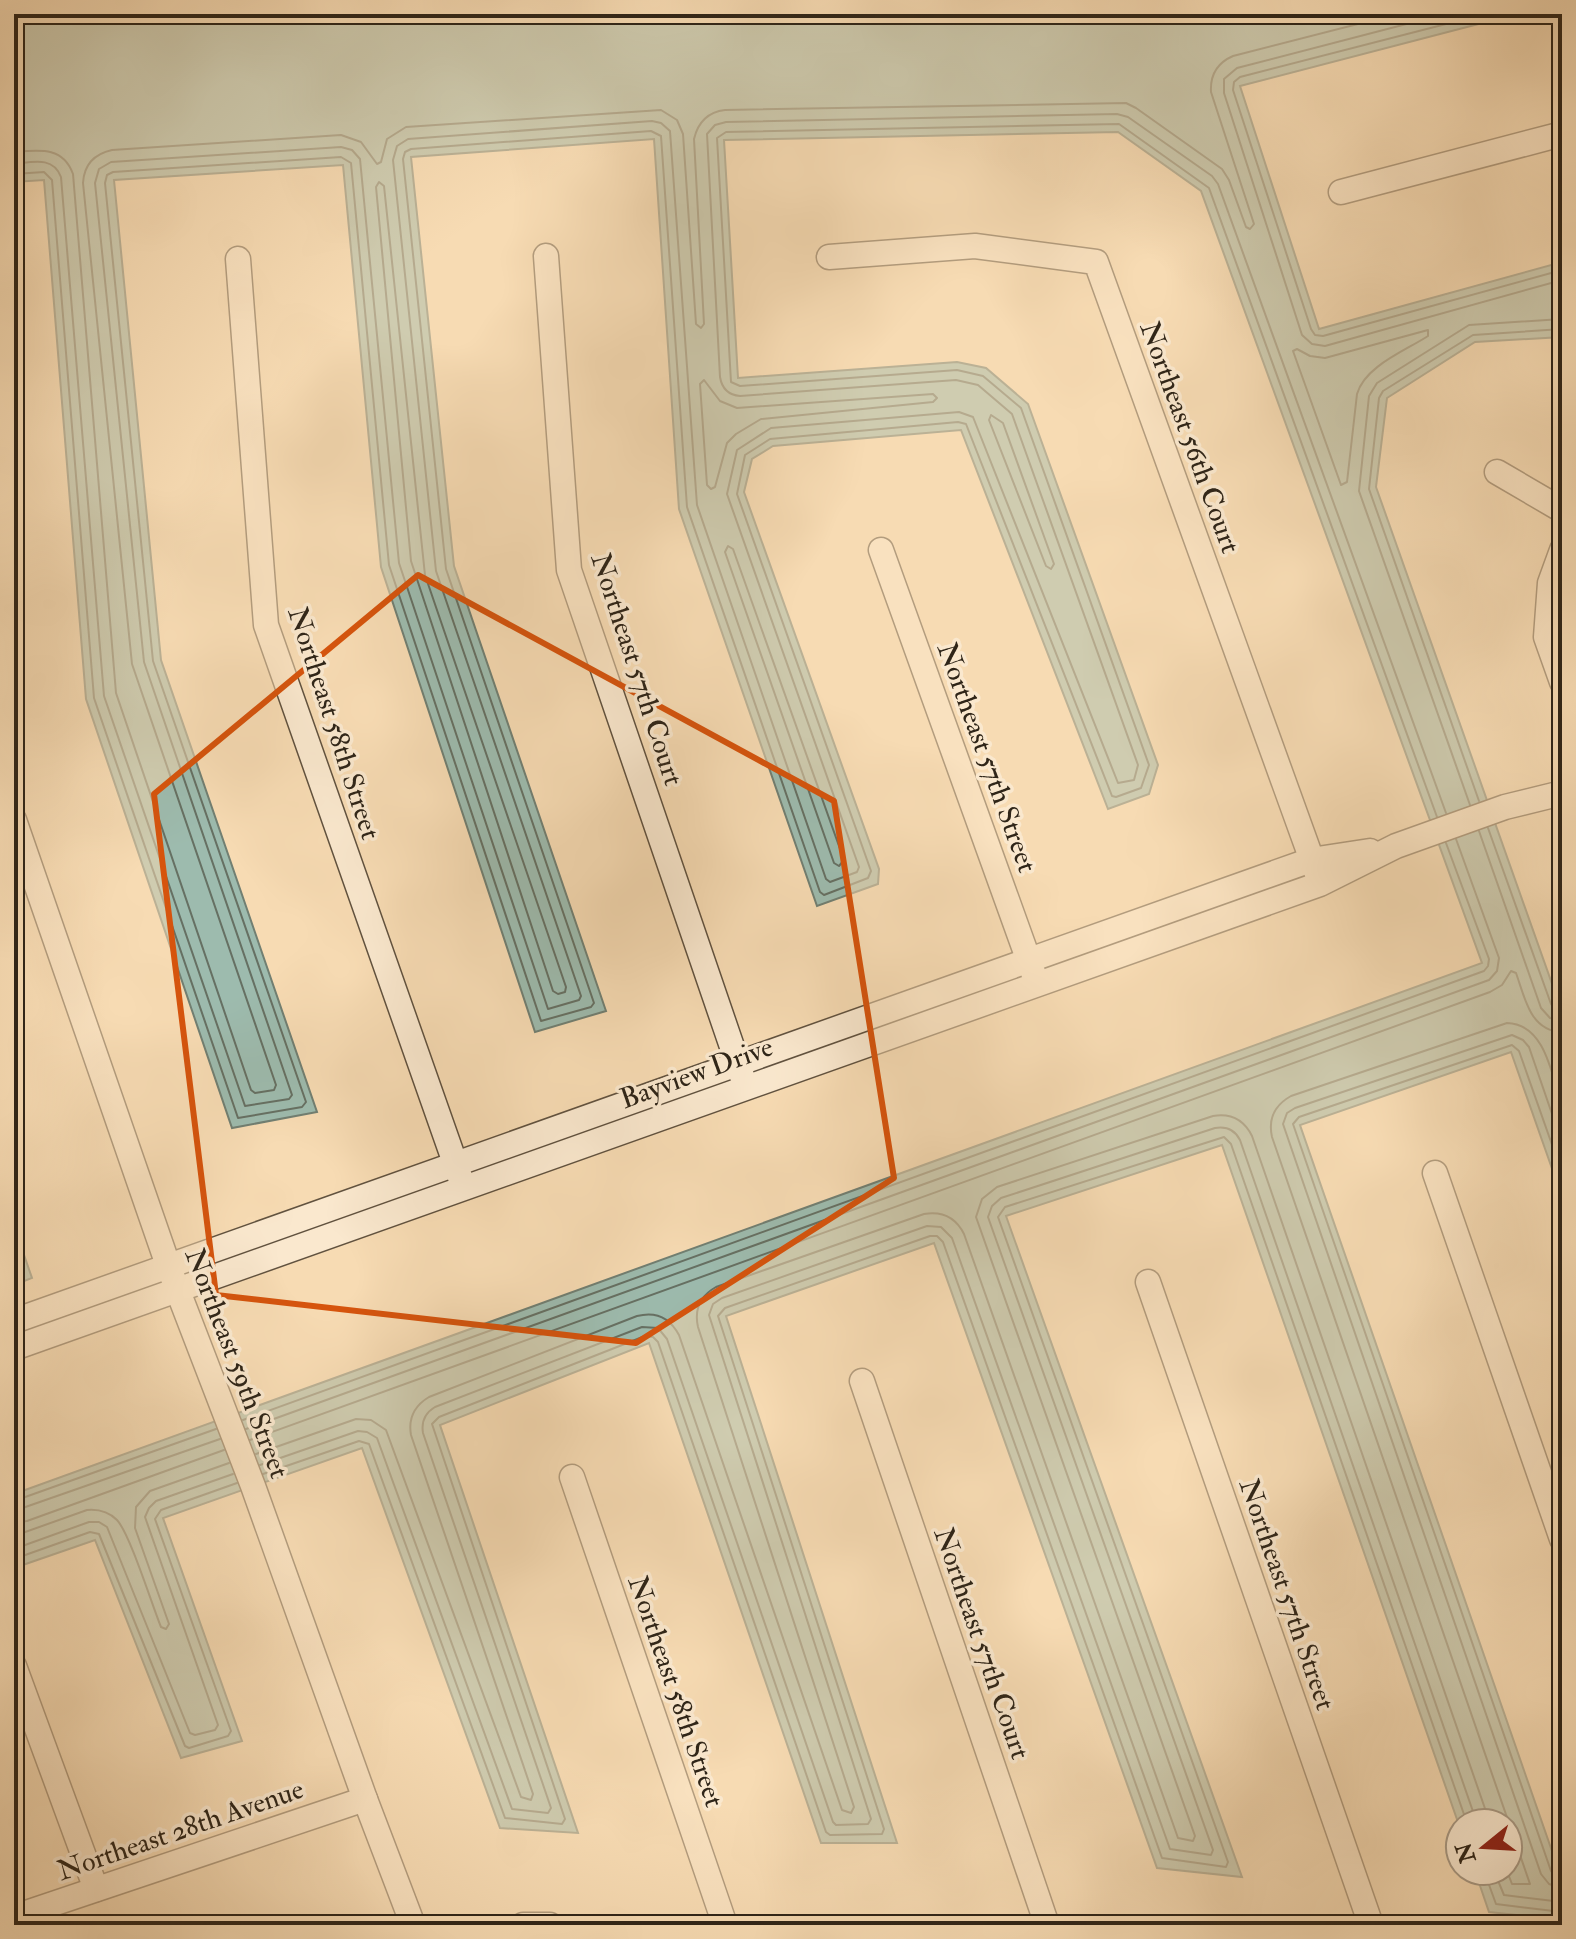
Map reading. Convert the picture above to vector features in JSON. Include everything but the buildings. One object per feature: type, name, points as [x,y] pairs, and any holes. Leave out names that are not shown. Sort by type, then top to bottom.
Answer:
[{"type":"street","points":[[1341,192],[1562,134]]},
{"type":"street","name":"Northeast 56th Court","points":[[829,257],[975,246],[1096,262],[1320,884]]},
{"type":"street","name":"Northeast 57th Court","points":[[546,256],[569,570],[746,1086]]},
{"type":"street","name":"Northeast 58th Street","points":[[238,259],[266,625],[463,1187]]},
{"type":"street","points":[[1497,472],[1562,510]]},
{"type":"street","name":"Northeast 57th Street","points":[[881,550],[1038,984]]},
{"type":"street","points":[[1562,550],[1550,583],[1546,637],[1562,682]]},
{"type":"street","name":"Bayview Drive","points":[[14,1348],[1320,884],[1396,846],[1505,807],[1562,793]]},
{"type":"street","name":"Northeast 59th Street","points":[[14,820],[168,1265],[253,1486],[413,1925]]},
{"type":"street","name":"Bayview Drive","points":[[25,1317],[1311,860],[1396,846]]},
{"type":"street","points":[[1174,909],[1182,933]]},
{"type":"street","points":[[873,1015],[882,1039]]},
{"type":"street","points":[[580,1118],[589,1142]]},
{"type":"street","points":[[1435,1173],[1562,1539]]},
{"type":"street","points":[[305,1217],[313,1241]]},
{"type":"street","name":"Northeast 57th Street","points":[[1148,1282],[1371,1925]]},
{"type":"street","points":[[25,1317],[44,1337]]},
{"type":"street","name":"Northeast 57th Court","points":[[862,1381],[1047,1925]]},
{"type":"street","name":"Northeast 58th Street","points":[[572,1477],[725,1925]]},
{"type":"street","points":[[14,1666],[96,1889]]},
{"type":"street","name":"Northeast 28th Avenue","points":[[14,1917],[365,1799]]},
{"type":"street","points":[[523,1925],[550,1925]]},
{"type":"highlighted area","points":[[418,575],[834,801],[894,1178],[636,1343],[216,1295],[154,794]]},
{"type":"water","points":[[14,14],[1517,14],[1240,86],[1319,329],[1562,262],[1562,337],[1475,342],[1387,398],[1376,487],[1562,1012],[1562,1197],[1511,1052],[1300,1125],[1562,1880],[1562,1920],[1489,1912],[1480,1887],[1524,1887],[1524,1807],[1453,1807],[1222,1145],[1006,1216],[1242,1877],[1157,1868],[934,1243],[726,1316],[897,1843],[821,1843],[649,1343],[440,1425],[578,1833],[500,1828],[362,1448],[163,1518],[242,1741],[181,1758],[95,1540],[14,1568],[14,1494],[1482,963],[1201,191],[1118,132],[724,140],[738,378],[957,362],[986,368],[1028,404],[1158,765],[1149,794],[1108,809],[961,430],[773,446],[752,459],[744,492],[879,869],[878,884],[817,906],[679,509],[654,139],[411,157],[454,566],[606,1011],[535,1032],[381,567],[343,165],[114,180],[161,660],[317,1112],[232,1128],[86,699],[44,180],[14,182]]},
{"type":"water","points":[[14,1226],[32,1278],[14,1285]]}]
